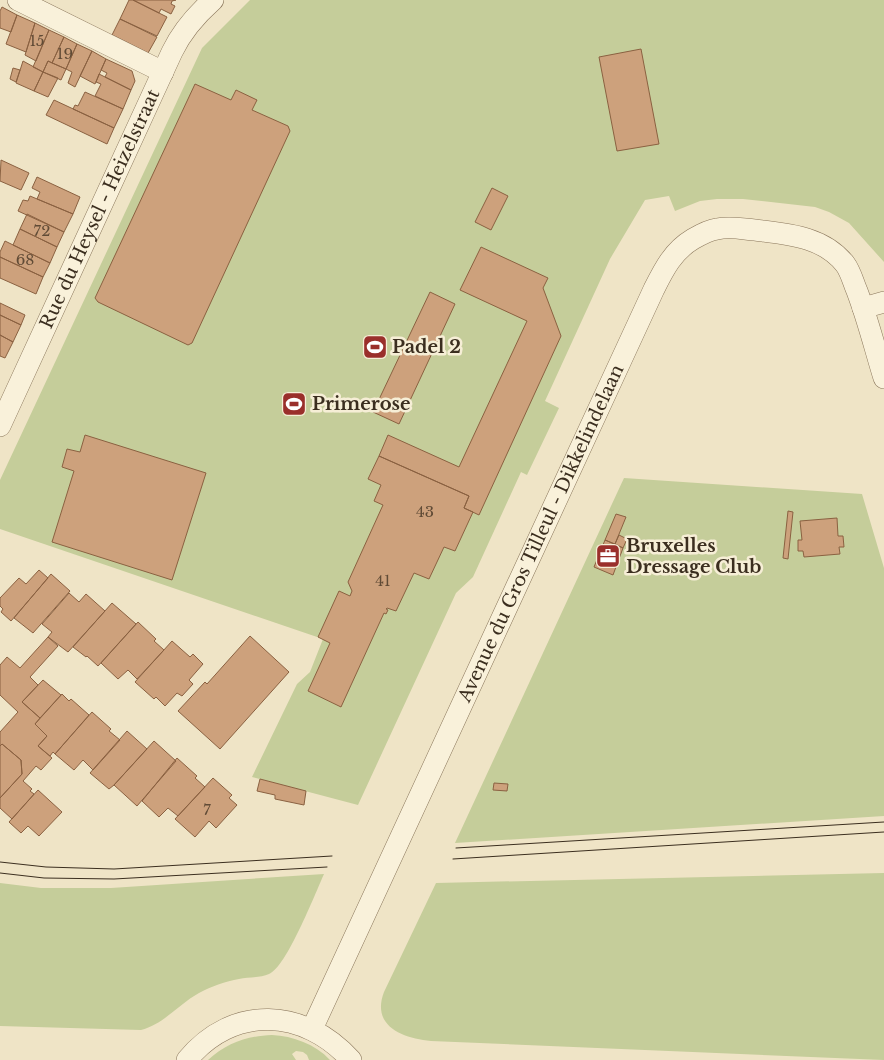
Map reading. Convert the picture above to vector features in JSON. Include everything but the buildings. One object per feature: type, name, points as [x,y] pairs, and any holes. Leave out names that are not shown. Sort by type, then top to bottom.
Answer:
[{"type":"street","points":[[18,0],[163,72]]},
{"type":"street","name":"Rue du Heysel - Heizelstraat","points":[[0,426],[180,36],[194,17],[213,0]]},
{"type":"street","name":"Avenue du Gros Tilleul - Dikkelindelaan","points":[[312,1029],[654,289],[672,256],[693,239],[717,229],[733,228],[799,236],[822,246],[844,263],[851,274],[884,378]]},
{"type":"street","points":[[863,308],[884,302]]},
{"type":"street","points":[[187,1060],[209,1038],[225,1029],[259,1020],[295,1022],[312,1029],[327,1037],[351,1060]]},
{"type":"green space","name":"Primerose","points":[[250,0],[884,0],[884,262],[849,223],[815,207],[743,199],[717,199],[700,201],[675,211],[669,196],[645,200],[610,259],[545,401],[559,408],[527,475],[521,472],[473,577],[456,593],[358,805],[252,777],[297,684],[310,672],[323,639],[0,529],[0,480],[202,48]]},
{"type":"green space","points":[[624,478],[862,494],[884,568],[884,816],[455,843]]},
{"type":"green space","points":[[884,873],[884,1060],[431,1041],[400,1033],[386,1022],[382,1014],[381,1004],[384,992],[436,883]]},
{"type":"green space","points":[[324,874],[292,945],[284,959],[269,974],[234,980],[208,989],[199,993],[164,1019],[141,1030],[0,1026],[0,883],[41,888],[111,888]]},
{"type":"green space","points":[[272,1035],[288,1037],[311,1045],[330,1060],[309,1060],[303,1052],[296,1051],[292,1054],[296,1060],[208,1060],[230,1045],[254,1037]]},
{"type":"tram line","points":[[456,848],[884,822]]},
{"type":"tram line","points":[[453,859],[884,832]]},
{"type":"tram line","points":[[0,862],[46,867],[114,869],[332,856]]},
{"type":"tram line","points":[[0,873],[44,878],[114,879],[327,867]]},
{"type":"place","name":"Padel 2","points":[[375,347]]},
{"type":"place","name":"Primerose","points":[[294,404]]},
{"type":"place","name":"Bruxelles Dressage Club","points":[[608,556]]}]
